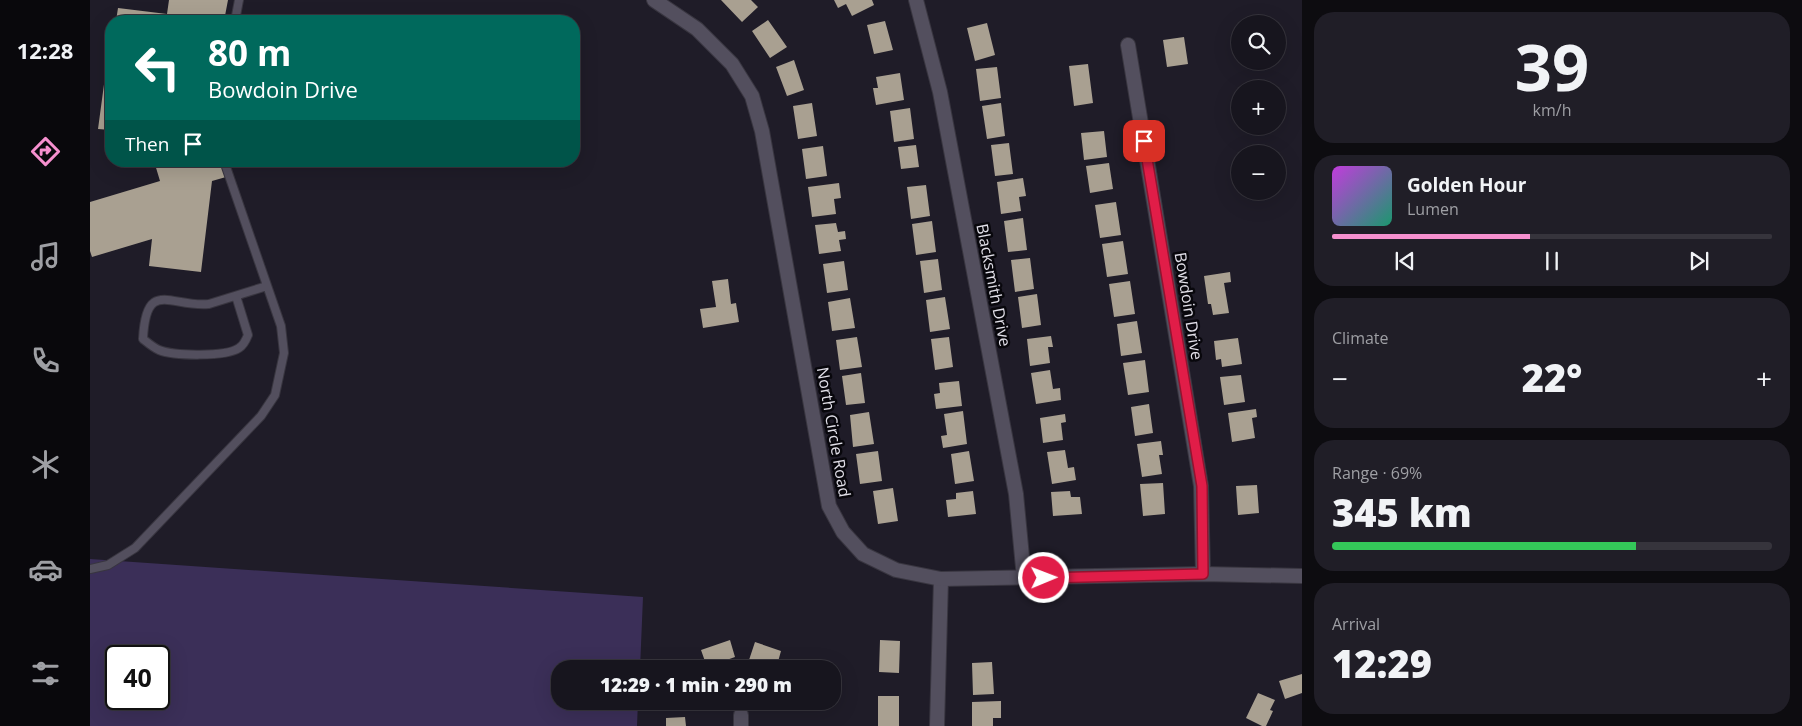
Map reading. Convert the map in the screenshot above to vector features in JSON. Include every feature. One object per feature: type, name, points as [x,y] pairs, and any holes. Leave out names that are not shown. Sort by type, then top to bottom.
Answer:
[{"type":"street","name":"North Circle Road","points":[[654,0],[697,29],[732,64],[752,96],[762,131],[829,506],[843,532],[863,554],[896,570],[941,579],[1203,574],[1302,576]]},
{"type":"street","name":"Blacksmith Drive","points":[[916,0],[940,92],[1014,484],[1024,578]]},
{"type":"street","name":"Bowdoin Drive","points":[[1128,45],[1202,486],[1203,574]]},
{"type":"street","points":[[937,726],[941,579]]},
{"type":"lane","points":[[236,15],[239,0]]},
{"type":"lane","points":[[90,570],[108,565],[135,548],[261,416],[275,395],[284,353],[281,326],[226,167]]},
{"type":"lane","points":[[236,296],[248,335],[239,349],[216,354],[173,353],[158,350],[144,339],[144,328],[149,308],[154,301],[166,298],[201,305],[267,286]]},
{"type":"shaded area","points":[[90,559],[643,597],[640,660],[551,660],[551,710],[638,710],[637,726],[90,726]]},
{"type":"building","points":[[169,0],[228,0],[225,15],[117,15],[118,8],[167,14]]},
{"type":"building","points":[[721,0],[751,0],[758,7],[742,22]]},
{"type":"building","points":[[834,0],[872,0],[874,5],[852,16],[846,4],[838,8]]},
{"type":"building","points":[[768,20],[787,47],[770,58],[752,31]]},
{"type":"building","points":[[885,21],[893,50],[874,54],[867,25]]},
{"type":"building","points":[[987,23],[995,55],[975,61],[967,28]]},
{"type":"building","points":[[1184,37],[1188,64],[1167,67],[1163,40]]},
{"type":"building","points":[[794,60],[804,90],[787,96],[776,67]]},
{"type":"building","points":[[1088,64],[1093,103],[1074,106],[1069,66]]},
{"type":"building","points":[[997,67],[1001,98],[980,101],[976,69]]},
{"type":"building","points":[[900,73],[904,100],[876,105],[873,88],[878,88],[876,77]]},
{"type":"building","points":[[105,77],[105,130],[98,129]]},
{"type":"building","points":[[812,103],[817,136],[798,139],[793,106]]},
{"type":"building","points":[[1001,103],[1005,136],[987,139],[982,106]]},
{"type":"building","points":[[910,108],[914,139],[894,142],[890,111]]},
{"type":"building","points":[[1104,131],[1107,157],[1084,160],[1081,133]]},
{"type":"building","points":[[1009,143],[1013,174],[995,176],[991,145]]},
{"type":"building","points":[[916,145],[919,167],[901,169],[898,147]]},
{"type":"building","points":[[823,146],[827,176],[806,179],[802,149]]},
{"type":"building","points":[[1109,163],[1113,189],[1090,193],[1086,166]]},
{"type":"building","points":[[156,167],[223,167],[226,177],[212,181],[201,272],[149,266],[152,239],[92,257],[90,251],[90,202],[160,181]]},
{"type":"building","points":[[1023,178],[1026,196],[1019,197],[1021,211],[1001,214],[997,182]]},
{"type":"building","points":[[839,183],[841,198],[834,199],[836,214],[812,217],[808,187]]},
{"type":"building","points":[[926,185],[930,216],[911,219],[907,187]]},
{"type":"building","points":[[1116,202],[1121,235],[1100,238],[1095,205]]},
{"type":"building","points":[[1023,218],[1027,250],[1008,252],[1004,221]]},
{"type":"building","points":[[932,221],[936,252],[916,255],[912,224]]},
{"type":"building","points":[[836,223],[838,232],[845,231],[846,239],[839,240],[841,251],[819,254],[815,225]]},
{"type":"building","points":[[1123,241],[1128,274],[1107,277],[1102,244]]},
{"type":"building","points":[[1030,258],[1034,289],[1015,292],[1011,260]]},
{"type":"building","points":[[938,259],[942,290],[924,293],[920,261]]},
{"type":"building","points":[[844,261],[848,290],[827,293],[823,264]]},
{"type":"building","points":[[1230,272],[1231,282],[1224,283],[1229,313],[1213,315],[1211,304],[1208,304],[1204,276]]},
{"type":"building","points":[[728,279],[731,304],[736,303],[739,322],[703,328],[700,309],[716,307],[712,281]]},
{"type":"building","points":[[1130,281],[1135,314],[1114,317],[1109,284]]},
{"type":"building","points":[[1037,294],[1041,325],[1022,328],[1018,297]]},
{"type":"building","points":[[945,297],[950,329],[930,332],[926,300]]},
{"type":"building","points":[[850,298],[855,328],[832,331],[828,302]]},
{"type":"building","points":[[1137,321],[1142,353],[1121,356],[1117,324]]},
{"type":"building","points":[[1051,336],[1053,347],[1048,347],[1050,363],[1030,366],[1027,339]]},
{"type":"building","points":[[857,337],[862,367],[840,370],[836,340]]},
{"type":"building","points":[[949,337],[953,367],[935,370],[931,339]]},
{"type":"building","points":[[1238,338],[1242,364],[1222,367],[1221,359],[1216,360],[1214,341]]},
{"type":"building","points":[[1145,360],[1149,392],[1128,395],[1123,363]]},
{"type":"building","points":[[1050,370],[1053,389],[1060,388],[1061,400],[1036,404],[1031,373]]},
{"type":"building","points":[[861,373],[865,403],[846,405],[842,376]]},
{"type":"building","points":[[1241,375],[1245,402],[1224,405],[1220,377]]},
{"type":"building","points":[[959,381],[962,406],[936,409],[934,394],[940,393],[939,383]]},
{"type":"building","points":[[1149,404],[1153,433],[1135,436],[1131,407]]},
{"type":"building","points":[[1256,409],[1257,417],[1252,418],[1255,438],[1232,442],[1228,413]]},
{"type":"building","points":[[963,411],[967,444],[943,448],[941,436],[947,435],[944,414]]},
{"type":"building","points":[[869,412],[874,444],[853,447],[850,415]]},
{"type":"building","points":[[1065,414],[1066,422],[1061,423],[1063,440],[1043,443],[1040,418]]},
{"type":"building","points":[[1161,441],[1163,455],[1159,455],[1162,474],[1142,477],[1137,444]]},
{"type":"building","points":[[1065,450],[1068,468],[1074,467],[1076,480],[1052,484],[1047,452]]},
{"type":"building","points":[[878,451],[882,481],[860,484],[856,454]]},
{"type":"building","points":[[969,451],[974,481],[955,484],[951,454]]},
{"type":"building","points":[[1163,483],[1165,514],[1143,516],[1140,484]]},
{"type":"building","points":[[1257,485],[1259,513],[1238,515],[1236,486]]},
{"type":"building","points":[[893,488],[898,521],[878,524],[873,491]]},
{"type":"building","points":[[973,491],[976,514],[948,517],[946,500],[956,499],[956,493]]},
{"type":"building","points":[[1070,491],[1071,497],[1080,497],[1082,514],[1053,516],[1051,492]]},
{"type":"building","points":[[730,640],[735,657],[727,660],[705,660],[701,650]]},
{"type":"building","points":[[880,640],[900,641],[899,673],[879,672]]},
{"type":"building","points":[[755,642],[781,651],[778,660],[749,660]]},
{"type":"building","points":[[992,662],[994,694],[973,695],[972,663]]},
{"type":"building","points":[[1302,674],[1302,693],[1285,699],[1279,681]]},
{"type":"building","points":[[1258,693],[1275,700],[1270,710],[1273,711],[1266,726],[1246,718]]},
{"type":"building","points":[[878,696],[899,696],[899,726],[878,726]]},
{"type":"building","points":[[1001,701],[1001,718],[993,718],[993,726],[972,726],[972,702]]},
{"type":"building","points":[[685,717],[686,726],[666,726],[666,718]]},
{"type":"route","points":[[1044,578],[1203,574],[1202,486],[1144,141]]}]
